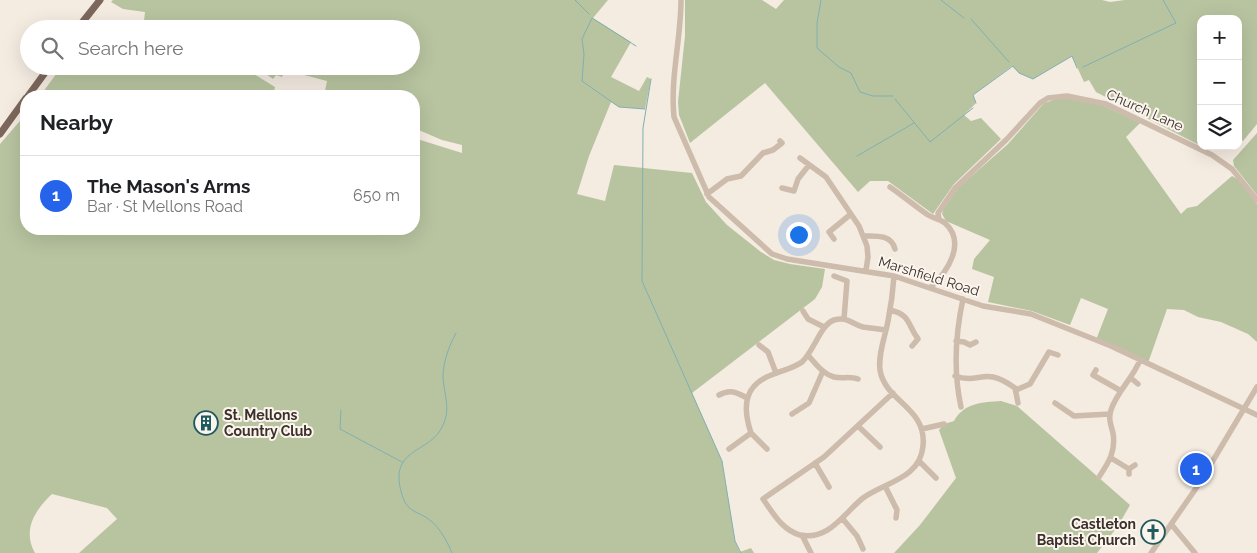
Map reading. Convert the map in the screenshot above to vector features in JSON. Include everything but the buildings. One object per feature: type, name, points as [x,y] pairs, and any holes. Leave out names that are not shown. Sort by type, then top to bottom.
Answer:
[{"type":"main road","points":[[84,20],[100,0]]},
{"type":"main road","points":[[32,90],[43,75]]},
{"type":"main road","points":[[0,134],[20,107]]},
{"type":"street","name":"Marshfield Road","points":[[681,0],[673,103],[674,117],[707,194],[772,254],[787,259],[866,270],[894,276],[931,287],[982,306],[1031,314],[1140,360],[1257,415]]},
{"type":"street","name":"Church Lane","points":[[940,219],[938,213],[954,188],[1007,139],[1040,103],[1059,96],[1079,97],[1106,104],[1204,151],[1232,169],[1257,200]]},
{"type":"street","points":[[707,194],[727,179],[741,176],[763,153],[773,150],[782,143],[780,141]]},
{"type":"street","points":[[800,158],[826,177],[851,214],[863,236],[868,257],[866,270]]},
{"type":"street","points":[[782,188],[794,191],[798,179],[809,165]]},
{"type":"street","points":[[890,187],[930,216],[940,219],[952,230],[954,252],[947,271],[931,287]]},
{"type":"street","points":[[835,207],[842,202]]},
{"type":"street","points":[[834,239],[829,232],[851,214]]},
{"type":"street","points":[[863,236],[891,236],[895,248]]},
{"type":"street","points":[[834,276],[848,281],[844,319]]},
{"type":"street","points":[[893,393],[816,463],[763,499],[772,514],[782,524],[802,535],[822,533],[842,518],[863,498],[905,477],[919,461],[923,446],[922,429],[917,417],[893,393],[885,385],[880,370],[880,355],[890,310],[894,276]]},
{"type":"street","points":[[961,407],[955,376],[956,341],[963,299]]},
{"type":"street","points":[[890,310],[906,316],[918,340],[912,346]]},
{"type":"street","points":[[803,311],[806,321],[824,327]]},
{"type":"street","points":[[767,449],[751,433],[746,412],[747,398],[758,383],[766,376],[801,363],[818,341],[824,327],[832,320],[850,319],[863,326],[886,330]]},
{"type":"street","points":[[956,341],[967,340],[970,346],[976,342]]},
{"type":"street","points":[[759,345],[770,350],[776,373]]},
{"type":"street","points":[[1016,390],[1030,384],[1049,352],[1058,355]]},
{"type":"street","points":[[808,355],[823,371],[833,377],[849,376],[858,379]]},
{"type":"street","points":[[1100,477],[1111,458],[1114,443],[1109,420],[1116,396],[1132,379],[1140,360]]},
{"type":"street","points":[[1096,370],[1093,375],[1121,391]]},
{"type":"street","points":[[792,414],[797,405],[809,403],[814,397],[823,371]]},
{"type":"street","points":[[955,376],[962,379],[989,375],[996,376],[1016,390],[1018,402]]},
{"type":"street","points":[[1132,379],[1138,384]]},
{"type":"street","points":[[1151,553],[1245,409],[1257,387]]},
{"type":"street","points":[[719,395],[727,391],[734,391],[747,398]]},
{"type":"street","points":[[1055,404],[1074,416],[1110,414]]},
{"type":"street","points":[[922,429],[944,424]]},
{"type":"street","points":[[858,426],[880,447]]},
{"type":"street","points":[[728,449],[737,445],[751,433]]},
{"type":"street","points":[[1111,458],[1131,470]]},
{"type":"street","points":[[919,461],[936,478]]},
{"type":"street","points":[[816,463],[829,487]]},
{"type":"street","points":[[885,486],[897,510],[896,518]]},
{"type":"street","points":[[842,518],[857,536],[862,549]]},
{"type":"street","points":[[1171,524],[1195,553]]},
{"type":"street","points":[[802,535],[811,553]]},
{"type":"green space","points":[[113,0],[608,0],[593,18],[631,42],[611,77],[639,91],[647,77],[651,79],[645,109],[619,107],[611,102],[589,156],[577,194],[605,201],[614,165],[692,173],[706,202],[727,225],[761,252],[774,260],[825,269],[822,287],[815,299],[692,393],[722,461],[735,541],[740,552],[751,548],[754,553],[79,553],[117,519],[107,508],[52,494],[40,507],[32,521],[30,536],[31,545],[35,553],[0,553],[0,144],[20,121],[20,235],[420,235],[420,140],[462,153],[462,145],[442,140],[420,131],[420,90],[325,90],[327,81],[304,75],[420,75],[420,20],[144,20],[145,12],[123,9],[111,2]]},
{"type":"green space","points":[[685,0],[762,0],[776,9],[784,0],[1102,0],[1110,2],[1125,0],[1257,0],[1257,124],[1242,140],[1242,15],[1197,15],[1197,144],[1096,92],[1089,80],[1084,82],[1072,56],[1033,79],[1019,73],[1012,66],[973,95],[976,103],[964,115],[971,121],[981,118],[1001,139],[954,184],[933,214],[888,181],[870,181],[858,192],[765,83],[690,143],[679,115],[678,102],[685,36]]},
{"type":"green space","points":[[55,75],[256,75],[275,87],[274,90],[44,90]]},
{"type":"green space","points":[[267,75],[276,75],[273,79]]},
{"type":"green space","points":[[1066,98],[1104,106],[1140,123],[1126,137],[1181,214],[1187,208],[1197,206],[1232,176],[1246,188],[1257,204],[1257,342],[1248,334],[1221,322],[1198,317],[1184,310],[1167,309],[1148,363],[1096,340],[1108,309],[1081,298],[1070,325],[1032,311],[988,302],[994,277],[972,269],[974,259],[990,240],[946,221],[942,214],[943,210],[958,188],[1008,144],[1044,103]]},
{"type":"green space","points":[[1257,133],[1257,195],[1234,166],[1233,160]]},
{"type":"green space","points":[[1001,401],[1017,406],[1130,505],[1118,526],[1097,553],[894,553],[920,525],[956,478],[939,430],[944,424],[954,421],[968,407],[980,403]]},
{"type":"waterway","points":[[575,0],[589,14]]},
{"type":"waterway","points":[[821,0],[817,23],[817,48],[839,67],[851,73],[860,92],[873,96],[893,96]]},
{"type":"waterway","points":[[941,0],[964,18]]},
{"type":"waterway","points":[[1083,67],[1176,23],[1163,0]]},
{"type":"waterway","points":[[636,46],[592,18],[582,39],[584,54],[582,81],[619,107],[645,109]]},
{"type":"waterway","points":[[971,19],[1009,62]]},
{"type":"waterway","points":[[976,103],[973,95],[1013,66],[1019,73],[1033,79],[1072,56],[1077,68]]},
{"type":"waterway","points":[[651,79],[643,128],[642,281],[722,461],[735,541],[741,553]]},
{"type":"waterway","points":[[895,99],[930,142],[973,108]]},
{"type":"waterway","points":[[857,156],[914,123]]},
{"type":"waterway","points":[[452,553],[438,528],[405,503],[399,481],[400,469],[405,460],[437,435],[443,425],[447,413],[443,377],[444,366],[456,333]]},
{"type":"waterway","points":[[341,410],[340,429],[402,462]]},
{"type":"place","name":"St. Mellons Country Club","points":[[206,423]]},
{"type":"place","name":"The Mason's Arms","points":[[1196,469]]},
{"type":"place","name":"Castleton Baptist Church","points":[[1153,532]]}]
